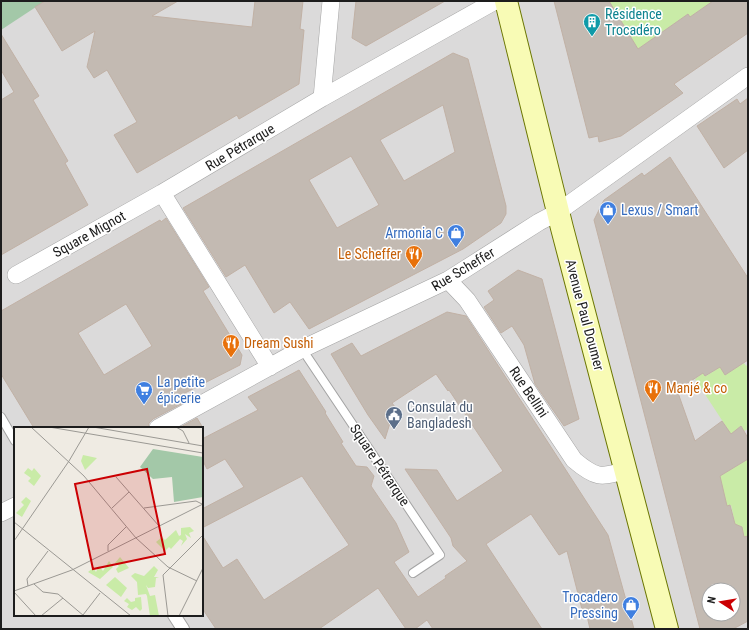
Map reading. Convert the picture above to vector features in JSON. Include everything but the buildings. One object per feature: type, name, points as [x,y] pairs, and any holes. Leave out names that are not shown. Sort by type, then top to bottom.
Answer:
[{"type":"main road","name":"Avenue Paul Doumer","points":[[506,1],[558,212],[668,629]]},
{"type":"street","points":[[322,98],[331,1]]},
{"type":"street","name":"Rue Pétrarque","points":[[162,194],[322,98],[495,1]]},
{"type":"street","name":"Rue Scheffer","points":[[160,427],[302,349],[448,280],[539,222],[558,212],[748,76]]},
{"type":"street","points":[[162,194],[270,367]]},
{"type":"street","name":"Square Mignot","points":[[16,275],[162,194]]},
{"type":"street","name":"Rue Bellini","points":[[448,280],[467,300],[574,460],[583,468],[592,473],[608,476],[625,470]]},
{"type":"street","points":[[1,513],[14,506]]},
{"type":"street","points":[[175,616],[183,629]]},
{"type":"lane","name":"Square Pétrarque","points":[[302,349],[440,554],[413,573]]},
{"type":"lane","points":[[1,417],[14,439]]},
{"type":"shaded area","points":[[1,1],[748,1],[748,629],[1,629]]},
{"type":"green space","points":[[1,1],[45,1],[1,30]]},
{"type":"green space","points":[[609,1],[713,1],[690,17],[688,14],[629,55]]},
{"type":"green space","points":[[744,363],[746,366],[748,364],[748,429],[744,431],[741,426],[731,434],[695,379],[703,373],[706,376],[720,367],[725,375]]},
{"type":"green space","points":[[748,459],[748,536],[744,537],[742,527],[735,524],[731,505],[727,506],[712,481]]},
{"type":"place","name":"Résidence Trocadéro","points":[[592,37]]},
{"type":"place","name":"Lexus / Smart","points":[[608,225]]},
{"type":"place","name":"Armonia C","points":[[456,248]]},
{"type":"place","name":"Le Scheffer","points":[[414,269]]},
{"type":"place","name":"Dream Sushi","points":[[231,358]]},
{"type":"place","name":"Manjé & co","points":[[653,403]]},
{"type":"place","name":"La petite épicerie","points":[[144,405]]},
{"type":"place","name":"Consulat du Bangladesh","points":[[394,430]]},
{"type":"place","name":"Trocadero Pressing","points":[[631,620]]}]
